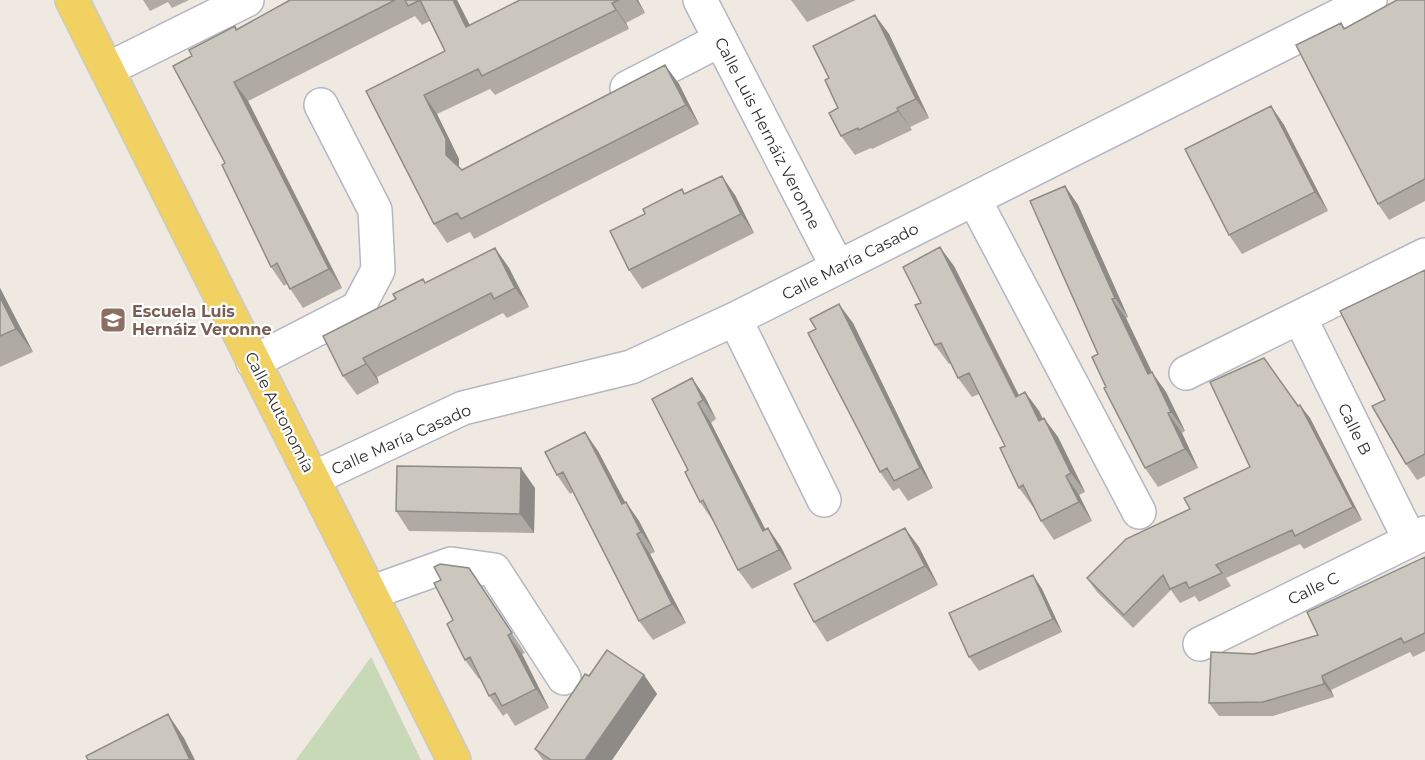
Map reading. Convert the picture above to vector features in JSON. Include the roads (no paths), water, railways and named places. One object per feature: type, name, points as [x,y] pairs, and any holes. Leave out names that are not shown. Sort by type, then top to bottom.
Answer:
[{"type":"main road","name":"Calle Autonomía","points":[[72,0],[454,760]]},
{"type":"street","points":[[108,69],[247,0]]},
{"type":"street","name":"Calle Luis Hernáiz Veronne","points":[[700,0],[837,266]]},
{"type":"street","name":"Calle María Casado","points":[[314,478],[463,408],[631,367],[735,319],[974,199],[1355,3]]},
{"type":"street","points":[[603,100],[720,40]]},
{"type":"street","points":[[254,362],[358,308],[378,270],[375,210],[321,105]]},
{"type":"street","points":[[974,199],[1139,512]]},
{"type":"street","points":[[1186,373],[1425,255]]},
{"type":"street","name":"Calle B","points":[[1300,318],[1418,536]]},
{"type":"street","points":[[735,319],[824,500]]},
{"type":"street","name":"Calle C","points":[[1200,644],[1418,536]]},
{"type":"street","points":[[370,593],[451,564],[494,570],[564,678]]},
{"type":"place","name":"Escuela Luis Hernáiz Veronne","points":[[113,320]]}]
